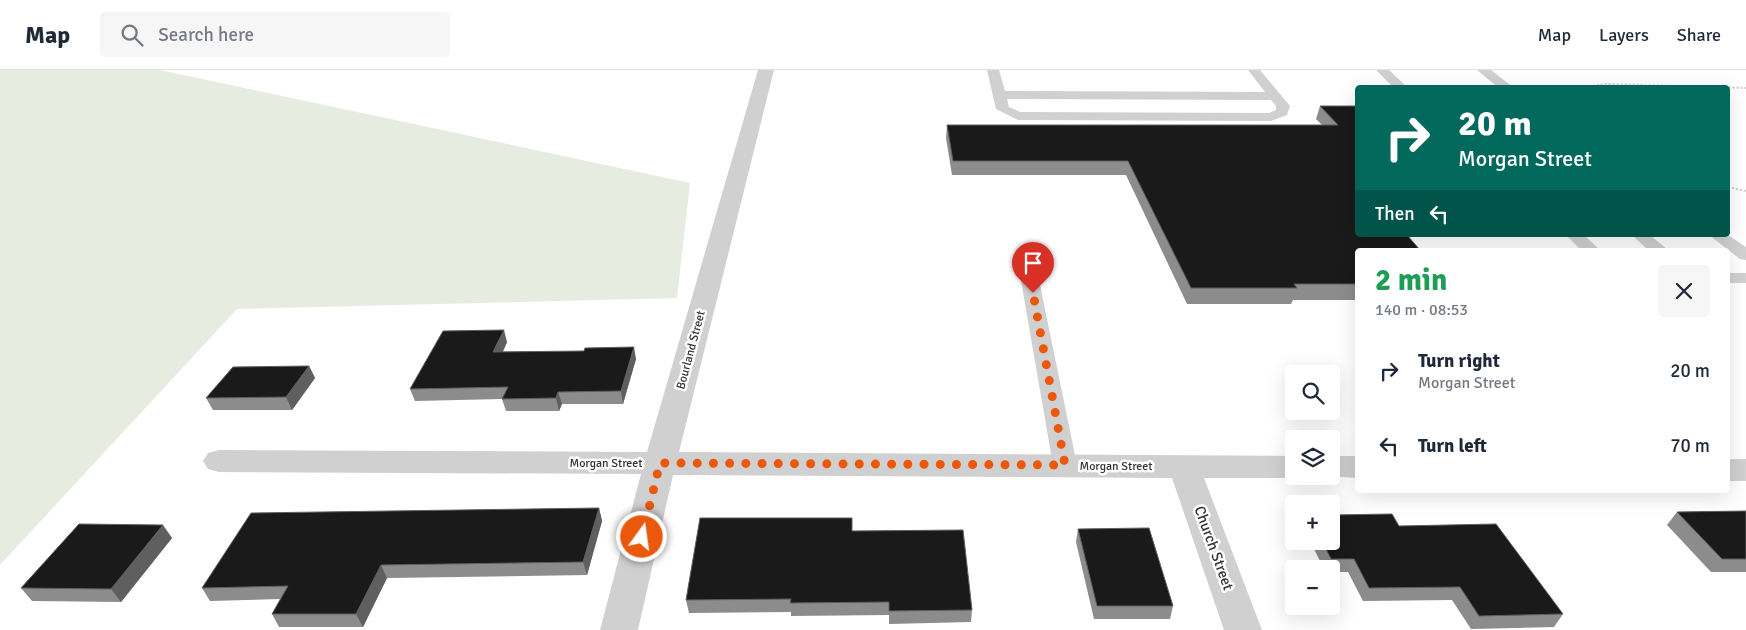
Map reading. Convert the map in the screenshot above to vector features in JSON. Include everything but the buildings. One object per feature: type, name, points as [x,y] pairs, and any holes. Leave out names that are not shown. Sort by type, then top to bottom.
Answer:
[{"type":"street","name":"Bourland Street","points":[[619,630],[660,463],[766,70]]},
{"type":"street","name":"Morgan Street","points":[[219,461],[1285,467]]},
{"type":"street","name":"Church Street","points":[[1184,466],[1243,630]]},
{"type":"street","points":[[1340,467],[1355,467]]},
{"type":"street","points":[[1730,470],[1746,470]]},
{"type":"lane","points":[[994,70],[1003,110],[1018,116],[1035,118],[1271,117],[1282,112],[1283,106],[1254,70]]},
{"type":"lane","points":[[1382,70],[1399,85]]},
{"type":"lane","points":[[1483,70],[1504,85]]},
{"type":"lane","points":[[1000,95],[1275,96]]},
{"type":"lane","points":[[1576,237],[1590,248]]},
{"type":"lane","points":[[1643,237],[1656,248]]},
{"type":"lane","points":[[1720,237],[1746,255]]},
{"type":"lane","points":[[1030,275],[1065,465]]},
{"type":"lane","points":[[1730,278],[1746,278]]},
{"type":"path","points":[[1599,85],[1640,85]]},
{"type":"path","points":[[1730,88],[1746,88]]},
{"type":"path","points":[[1730,187],[1746,191]]},
{"type":"shaded area","points":[[0,70],[160,70],[690,183],[677,298],[237,309],[0,565]]},
{"type":"route","points":[[642,537],[660,463],[1065,465],[1033,293]]}]
